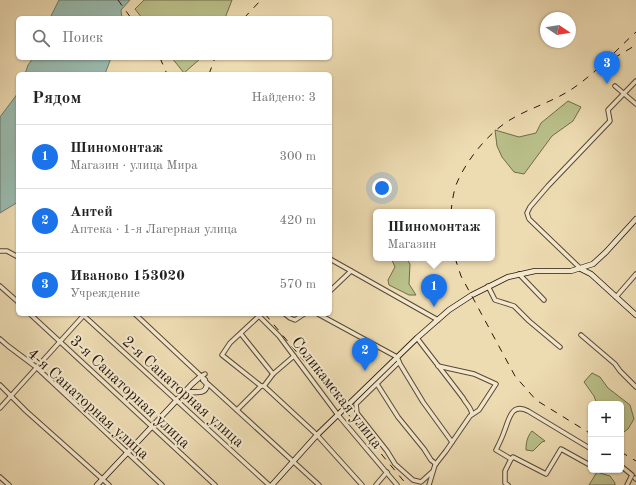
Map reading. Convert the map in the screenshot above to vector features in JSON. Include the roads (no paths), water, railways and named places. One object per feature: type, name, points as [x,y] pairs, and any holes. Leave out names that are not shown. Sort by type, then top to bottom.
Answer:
[{"type":"main road","points":[[270,485],[317,435],[416,338],[460,302],[488,286],[519,274],[535,271],[571,271],[593,264],[598,261],[636,219]]},
{"type":"main road","points":[[581,269],[591,274],[636,315]]},
{"type":"main road","points":[[97,485],[196,380],[203,375],[207,386],[204,391],[184,393]]},
{"type":"main road","points":[[196,380],[205,380]]},
{"type":"street","points":[[581,269],[527,216],[527,213],[539,197],[610,121],[608,110],[636,81]]},
{"type":"street","points":[[616,86],[636,104]]},
{"type":"street","points":[[0,251],[7,251],[16,256]]},
{"type":"street","points":[[332,260],[438,320]]},
{"type":"street","points":[[332,289],[351,271]]},
{"type":"street","points":[[519,274],[544,300]]},
{"type":"street","points":[[616,297],[636,274]]},
{"type":"street","points":[[0,286],[16,300]]},
{"type":"street","points":[[488,286],[495,300],[514,306],[529,321],[560,347]]},
{"type":"street","name":"3-я Санаторная улица","points":[[32,316],[216,485]]},
{"type":"street","points":[[0,408],[83,316]]},
{"type":"street","name":"2-я Санаторная улица","points":[[85,316],[270,485]]},
{"type":"street","points":[[137,316],[203,375]]},
{"type":"street","name":"Соликамская улица","points":[[241,334],[259,316],[279,336],[338,414],[397,485]]},
{"type":"street","points":[[288,316],[295,320],[301,316]]},
{"type":"street","points":[[322,316],[397,357],[423,402],[452,442]]},
{"type":"street","points":[[273,374],[241,334],[230,343],[222,355],[263,386],[317,435],[362,485]]},
{"type":"street","points":[[581,335],[615,364],[636,387]]},
{"type":"street","points":[[416,338],[464,400],[472,408],[472,414]]},
{"type":"street","name":"4-я Санаторная улица","points":[[0,339],[36,368],[162,485]]},
{"type":"street","points":[[237,410],[263,386],[273,374],[294,356]]},
{"type":"street","points":[[399,362],[356,404],[356,413],[387,451],[395,464],[414,480],[421,482],[432,471]]},
{"type":"street","points":[[428,485],[432,471],[436,464],[472,414],[479,410],[496,384],[474,374],[438,366]]},
{"type":"street","points":[[205,380],[319,485]]},
{"type":"street","points":[[377,384],[412,436],[436,464]]},
{"type":"street","points":[[0,385],[26,411],[109,485]]},
{"type":"street","points":[[588,448],[523,408],[518,408],[514,410],[508,419],[496,450],[511,459],[513,457],[546,474],[561,449],[588,464]]},
{"type":"street","points":[[508,485],[506,483],[505,471],[511,459]]},
{"type":"street","points":[[624,468],[632,475],[627,485]]},
{"type":"street","points":[[376,485],[387,472]]},
{"type":"street","points":[[0,476],[9,485]]},
{"type":"water","points":[[59,0],[130,0],[121,10],[122,16],[51,16]]},
{"type":"water","points":[[32,60],[110,60],[106,72],[26,72]]},
{"type":"water","points":[[16,96],[16,203],[0,213],[0,117]]},
{"type":"railway","points":[[118,0],[130,16]]},
{"type":"railway","points":[[246,16],[261,0]]},
{"type":"railway","points":[[451,209],[454,192],[460,175],[472,156],[488,138],[515,117],[558,97],[581,83],[636,32]]},
{"type":"railway","points":[[614,58],[636,45]]},
{"type":"railway","points":[[161,60],[166,72]]},
{"type":"railway","points":[[210,72],[214,60]]},
{"type":"railway","points":[[456,261],[461,276],[515,376],[536,400],[588,432]]},
{"type":"railway","points":[[267,316],[407,485]]},
{"type":"railway","points":[[624,454],[636,461]]},
{"type":"place","name":"Иваново 153020","points":[[607,84]]},
{"type":"place","name":"Шиномонтаж","points":[[434,307]]},
{"type":"place","name":"Антей","points":[[365,371]]}]
